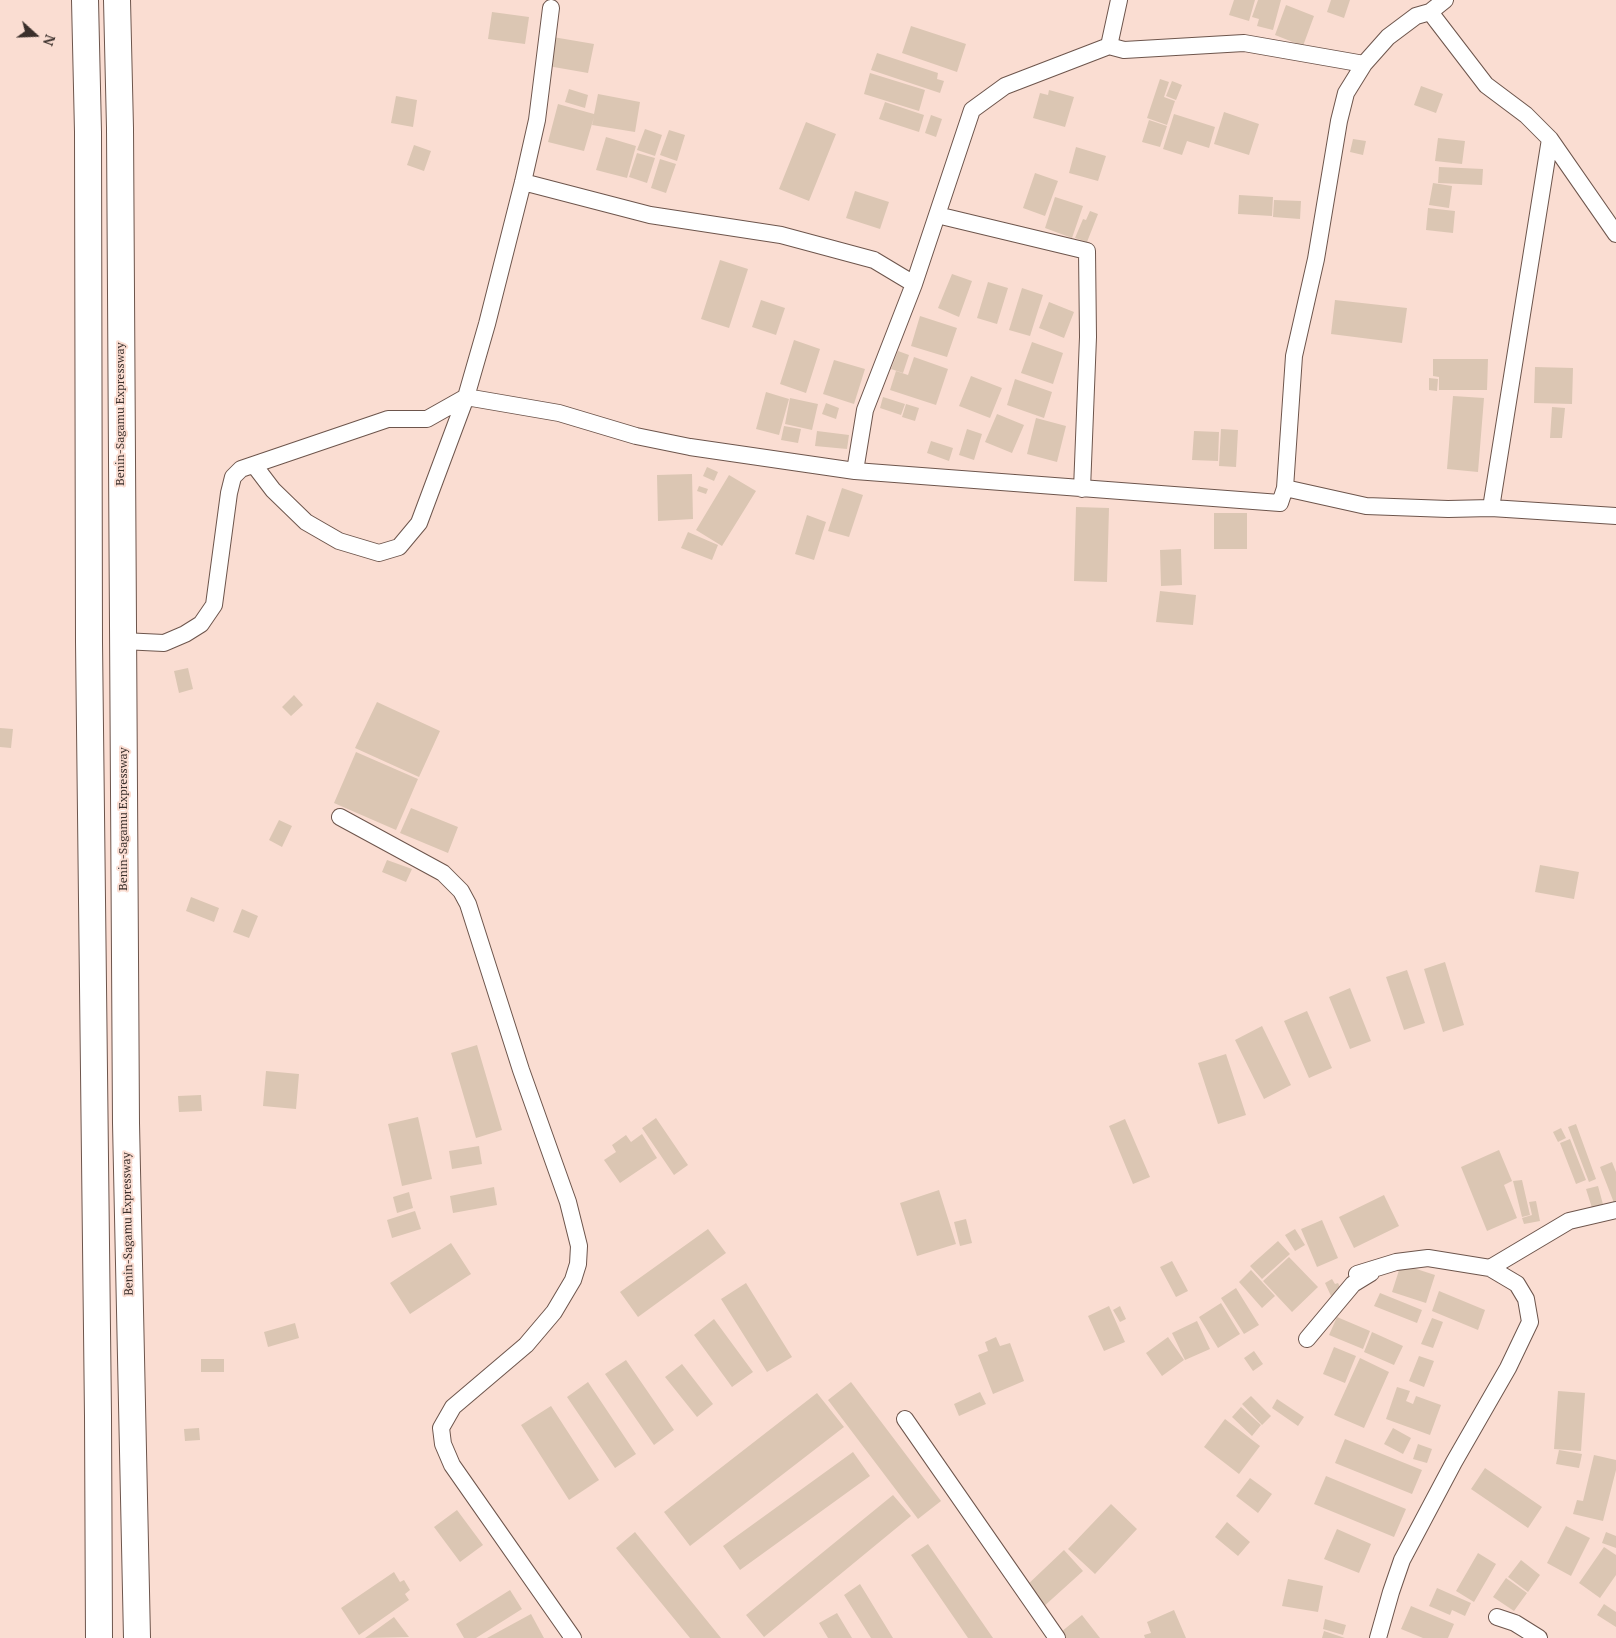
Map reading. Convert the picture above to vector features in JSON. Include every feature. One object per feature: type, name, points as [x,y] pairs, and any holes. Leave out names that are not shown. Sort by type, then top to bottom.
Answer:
[{"type":"highway","points":[[85,0],[88,141],[89,642],[98,1397],[98,1638]]},
{"type":"highway","name":"Benin-Sagamu Expressway","points":[[117,0],[120,138],[126,1123],[137,1638]]},
{"type":"street","points":[[1109,46],[1119,0]]},
{"type":"street","points":[[122,640],[164,643],[185,634],[201,624],[214,606],[229,494],[233,477],[241,470],[388,419],[427,419],[466,397],[559,413],[636,436],[690,447],[855,471],[1280,503],[1285,488],[1294,356],[1316,259],[1339,121],[1346,93],[1364,64],[1388,37],[1416,16],[1430,12],[1445,0]]},
{"type":"street","points":[[254,465],[272,490],[306,522],[339,541],[379,553],[399,548],[419,523],[466,397],[487,324],[523,182],[536,120],[551,8]]},
{"type":"street","points":[[1430,12],[1486,85],[1526,115],[1550,139],[1616,234]]},
{"type":"street","points":[[855,471],[864,410],[914,284],[972,110],[1005,86],[1109,46],[1124,50],[1244,44],[1364,64]]},
{"type":"street","points":[[1491,508],[1550,139]]},
{"type":"street","points":[[523,182],[650,215],[781,235],[874,260],[914,284]]},
{"type":"street","points":[[937,215],[1088,251],[1088,337],[1082,489]]},
{"type":"street","points":[[1285,488],[1366,506],[1448,509],[1491,508],[1616,516]]},
{"type":"street","points":[[340,817],[443,873],[461,891],[468,904],[521,1070],[568,1202],[578,1246],[578,1264],[573,1280],[554,1312],[526,1345],[453,1408],[441,1428],[443,1444],[452,1465],[573,1638]]},
{"type":"street","points":[[1490,1268],[1569,1222],[1616,1210]]},
{"type":"street","points":[[1358,1274],[1396,1262],[1428,1258],[1490,1268],[1517,1284],[1526,1299],[1530,1322],[1508,1368],[1454,1462],[1402,1560],[1378,1638]]},
{"type":"street","points":[[1307,1339],[1353,1284],[1384,1266]]},
{"type":"street","points":[[905,1419],[1057,1638]]},
{"type":"street","points":[[1496,1617],[1515,1622],[1539,1638]]},
{"type":"building","points":[[1234,0],[1255,0],[1249,21],[1229,15]]},
{"type":"building","points":[[1258,0],[1281,0],[1273,30],[1257,26],[1259,19],[1252,17]]},
{"type":"building","points":[[1331,0],[1350,0],[1344,18],[1327,12]]},
{"type":"building","points":[[1286,5],[1314,16],[1303,46],[1275,35]]},
{"type":"building","points":[[492,12],[529,17],[525,44],[488,39]]},
{"type":"building","points":[[911,26],[966,44],[957,72],[902,53]]},
{"type":"building","points":[[553,37],[594,44],[588,73],[548,66]]},
{"type":"building","points":[[877,53],[938,73],[937,79],[944,81],[940,93],[871,70]]},
{"type":"building","points":[[870,73],[925,90],[919,111],[864,94]]},
{"type":"building","points":[[1160,79],[1169,82],[1164,97],[1175,101],[1167,125],[1147,118]]},
{"type":"building","points":[[1172,81],[1182,85],[1176,100],[1166,96]]},
{"type":"building","points":[[1421,86],[1443,94],[1436,113],[1414,105]]},
{"type":"building","points":[[569,89],[588,95],[585,108],[565,102]]},
{"type":"building","points":[[1049,90],[1074,97],[1065,127],[1033,118],[1040,93],[1048,95]]},
{"type":"building","points":[[598,94],[640,102],[635,132],[592,125],[594,117],[584,151],[548,142],[558,104],[594,114]]},
{"type":"building","points":[[396,96],[417,100],[413,127],[391,123]]},
{"type":"building","points":[[885,102],[924,115],[919,132],[879,119]]},
{"type":"building","points":[[1224,112],[1259,124],[1249,155],[1214,144]]},
{"type":"building","points":[[1174,114],[1215,127],[1209,148],[1187,141],[1182,155],[1163,149]]},
{"type":"building","points":[[931,115],[942,119],[936,137],[925,133]]},
{"type":"building","points":[[1149,120],[1167,126],[1160,147],[1142,142]]},
{"type":"building","points":[[806,122],[836,134],[809,201],[779,189]]},
{"type":"building","points":[[645,129],[662,135],[655,156],[637,150]]},
{"type":"building","points":[[669,130],[685,135],[677,161],[660,155]]},
{"type":"building","points":[[606,137],[636,146],[627,178],[596,170]]},
{"type":"building","points":[[1438,138],[1465,141],[1462,164],[1435,161]]},
{"type":"building","points":[[1353,139],[1366,141],[1363,155],[1350,152]]},
{"type":"building","points":[[414,145],[431,151],[424,171],[407,165]]},
{"type":"building","points":[[1076,147],[1106,156],[1098,181],[1069,173]]},
{"type":"building","points":[[637,153],[655,158],[647,183],[629,177]]},
{"type":"building","points":[[660,159],[676,164],[666,193],[651,188]]},
{"type":"building","points":[[1439,167],[1483,169],[1482,185],[1438,183]]},
{"type":"building","points":[[1035,173],[1058,181],[1045,216],[1023,208]]},
{"type":"building","points":[[1433,183],[1452,186],[1449,208],[1429,205]]},
{"type":"building","points":[[855,191],[889,202],[880,229],[846,218]]},
{"type":"building","points":[[1239,195],[1273,197],[1272,216],[1238,214]]},
{"type":"building","points":[[1055,197],[1083,206],[1072,238],[1045,228]]},
{"type":"building","points":[[1274,200],[1301,201],[1300,219],[1273,217]]},
{"type":"building","points":[[1428,208],[1455,211],[1453,233],[1426,230]]},
{"type":"building","points":[[1090,211],[1098,214],[1087,242],[1075,238],[1083,219],[1086,220]]},
{"type":"building","points":[[720,260],[748,269],[729,328],[701,319]]},
{"type":"building","points":[[952,274],[972,281],[959,317],[938,308]]},
{"type":"building","points":[[988,282],[1008,288],[997,324],[977,318]]},
{"type":"building","points":[[1022,288],[1043,295],[1030,336],[1009,330]]},
{"type":"building","points":[[761,300],[785,308],[776,335],[752,327]]},
{"type":"building","points":[[1335,300],[1407,308],[1402,343],[1331,334]]},
{"type":"building","points":[[1049,302],[1074,312],[1064,338],[1039,328]]},
{"type":"building","points":[[920,316],[957,328],[947,357],[911,346]]},
{"type":"building","points":[[794,340],[820,349],[806,393],[780,384]]},
{"type":"building","points":[[1032,342],[1063,353],[1053,384],[1021,373]]},
{"type":"building","points":[[898,351],[909,355],[903,373],[891,369]]},
{"type":"building","points":[[914,357],[948,369],[936,405],[890,390],[896,371],[908,375]]},
{"type":"building","points":[[1433,359],[1488,359],[1487,390],[1439,390],[1439,377],[1433,376]]},
{"type":"building","points":[[834,360],[865,369],[854,404],[823,394]]},
{"type":"building","points":[[1535,367],[1573,368],[1572,404],[1534,403]]},
{"type":"building","points":[[971,376],[1002,388],[990,418],[959,406]]},
{"type":"building","points":[[1429,378],[1438,379],[1437,391],[1429,390]]},
{"type":"building","points":[[1015,379],[1052,392],[1044,418],[1007,405]]},
{"type":"building","points":[[766,392],[789,399],[779,435],[756,429]]},
{"type":"building","points":[[1453,396],[1484,398],[1478,472],[1447,469]]},
{"type":"building","points":[[883,397],[905,404],[901,415],[880,408]]},
{"type":"building","points":[[790,398],[818,404],[812,430],[785,424]]},
{"type":"building","points":[[826,403],[839,408],[836,419],[822,414]]},
{"type":"building","points":[[906,404],[919,408],[915,421],[902,417]]},
{"type":"building","points":[[1552,407],[1565,408],[1562,438],[1550,438]]},
{"type":"building","points":[[997,414],[1024,425],[1012,453],[985,442]]},
{"type":"building","points":[[1036,418],[1066,426],[1057,462],[1027,454]]},
{"type":"building","points":[[784,426],[801,429],[798,443],[781,440]]},
{"type":"building","points":[[967,429],[982,434],[974,460],[959,455]]},
{"type":"building","points":[[1221,429],[1238,430],[1236,467],[1219,466]]},
{"type":"building","points":[[817,431],[849,435],[847,449],[815,446]]},
{"type":"building","points":[[1194,431],[1219,432],[1218,461],[1192,460]]},
{"type":"building","points":[[931,441],[953,448],[949,461],[927,453]]},
{"type":"building","points":[[707,467],[718,472],[714,481],[703,476]]},
{"type":"building","points":[[692,474],[693,519],[658,521],[657,475]]},
{"type":"building","points":[[729,475],[756,491],[722,546],[696,530]]},
{"type":"building","points":[[699,486],[708,489],[706,494],[697,491]]},
{"type":"building","points":[[842,488],[863,495],[849,537],[828,531]]},
{"type":"building","points":[[1076,507],[1109,508],[1107,582],[1074,581]]},
{"type":"building","points":[[1214,513],[1247,513],[1247,549],[1214,549]]},
{"type":"building","points":[[807,515],[826,522],[814,560],[795,554]]},
{"type":"building","points":[[688,532],[718,545],[712,560],[681,548]]},
{"type":"building","points":[[1181,549],[1182,585],[1161,586],[1160,550]]},
{"type":"building","points":[[1160,591],[1196,595],[1193,625],[1156,622]]},
{"type":"building","points":[[188,668],[193,689],[179,693],[174,671]]},
{"type":"building","points":[[294,695],[303,705],[291,716],[282,707]]},
{"type":"building","points":[[377,702],[440,731],[419,777],[355,748]]},
{"type":"building","points":[[0,728],[13,729],[11,748],[0,747]]},
{"type":"building","points":[[356,752],[418,779],[396,830],[334,803]]},
{"type":"building","points":[[411,808],[458,827],[448,853],[400,833]]},
{"type":"building","points":[[279,820],[292,826],[282,847],[269,840]]},
{"type":"building","points":[[387,860],[412,869],[406,882],[382,872]]},
{"type":"building","points":[[1540,865],[1579,872],[1574,899],[1535,892]]},
{"type":"building","points":[[191,897],[219,908],[214,922],[186,911]]},
{"type":"building","points":[[242,909],[258,916],[249,938],[233,932]]},
{"type":"building","points":[[1445,962],[1464,1025],[1443,1032],[1424,969]]},
{"type":"building","points":[[1407,970],[1425,1023],[1404,1030],[1386,977]]},
{"type":"building","points":[[1350,988],[1371,1041],[1350,1049],[1329,997]]},
{"type":"building","points":[[1307,1011],[1332,1068],[1309,1078],[1284,1021]]},
{"type":"building","points":[[1262,1026],[1291,1085],[1264,1099],[1235,1040]]},
{"type":"building","points":[[477,1045],[502,1130],[476,1138],[451,1053]]},
{"type":"building","points":[[1226,1054],[1246,1115],[1218,1124],[1198,1063]]},
{"type":"building","points":[[266,1071],[299,1074],[296,1109],[263,1106]]},
{"type":"building","points":[[201,1095],[202,1111],[179,1112],[178,1096]]},
{"type":"building","points":[[418,1117],[432,1179],[402,1186],[388,1124]]},
{"type":"building","points":[[656,1118],[688,1165],[674,1175],[642,1128]]},
{"type":"building","points":[[1125,1119],[1150,1177],[1133,1184],[1109,1126]]},
{"type":"building","points":[[1576,1124],[1596,1179],[1589,1182],[1568,1127]]},
{"type":"building","points":[[1561,1128],[1566,1138],[1558,1142],[1553,1132]]},
{"type":"building","points":[[642,1134],[657,1158],[620,1183],[604,1160],[616,1152],[612,1145],[626,1135],[631,1142]]},
{"type":"building","points":[[1570,1139],[1586,1180],[1576,1184],[1560,1143]]},
{"type":"building","points":[[479,1146],[482,1164],[452,1169],[449,1151]]},
{"type":"building","points":[[1499,1150],[1512,1181],[1504,1185],[1517,1218],[1487,1231],[1461,1167]]},
{"type":"building","points":[[1612,1162],[1616,1172],[1616,1208],[1600,1167]]},
{"type":"building","points":[[1522,1180],[1530,1215],[1522,1217],[1513,1181]]},
{"type":"building","points":[[1598,1186],[1604,1208],[1593,1211],[1586,1189]]},
{"type":"building","points":[[494,1187],[497,1205],[453,1213],[450,1196]]},
{"type":"building","points":[[939,1190],[956,1244],[917,1256],[900,1203]]},
{"type":"building","points":[[409,1192],[413,1208],[397,1213],[393,1197]]},
{"type":"building","points":[[1384,1195],[1399,1226],[1354,1248],[1339,1217]]},
{"type":"building","points":[[1536,1201],[1540,1221],[1524,1224],[1522,1218],[1532,1215],[1529,1202]]},
{"type":"building","points":[[415,1211],[421,1229],[392,1238],[387,1220]]},
{"type":"building","points":[[966,1219],[972,1243],[960,1246],[954,1222]]},
{"type":"building","points":[[1322,1220],[1338,1258],[1317,1267],[1301,1229]]},
{"type":"building","points":[[708,1229],[726,1253],[638,1317],[620,1292]]},
{"type":"building","points":[[1295,1229],[1305,1245],[1295,1251],[1285,1235]]},
{"type":"building","points":[[1278,1241],[1290,1254],[1262,1279],[1250,1266]]},
{"type":"building","points":[[451,1243],[471,1274],[410,1314],[390,1283]]},
{"type":"building","points":[[1289,1257],[1318,1287],[1292,1312],[1263,1281]]},
{"type":"building","points":[[1172,1261],[1188,1291],[1176,1297],[1160,1267]]},
{"type":"building","points":[[1401,1264],[1435,1275],[1426,1303],[1392,1292]]},
{"type":"building","points":[[1251,1270],[1275,1296],[1262,1308],[1239,1282]]},
{"type":"building","points":[[1332,1279],[1335,1284],[1338,1283],[1342,1291],[1331,1296],[1325,1283]]},
{"type":"building","points":[[746,1283],[792,1357],[767,1372],[721,1299]]},
{"type":"building","points":[[1236,1288],[1259,1325],[1244,1334],[1221,1298]]},
{"type":"building","points":[[1439,1291],[1485,1310],[1478,1330],[1432,1311]]},
{"type":"building","points":[[1380,1293],[1422,1310],[1417,1323],[1374,1306]]},
{"type":"building","points":[[1221,1303],[1240,1334],[1218,1348],[1199,1317]]},
{"type":"building","points":[[1109,1306],[1125,1342],[1104,1351],[1088,1316]]},
{"type":"building","points":[[1120,1306],[1126,1319],[1120,1322],[1113,1310]]},
{"type":"building","points":[[1337,1317],[1370,1331],[1363,1349],[1329,1335]]},
{"type":"building","points":[[1432,1318],[1443,1322],[1433,1348],[1421,1344]]},
{"type":"building","points":[[714,1319],[753,1372],[732,1387],[694,1335]]},
{"type":"building","points":[[1197,1321],[1210,1349],[1185,1360],[1172,1333]]},
{"type":"building","points":[[295,1323],[299,1338],[268,1347],[264,1332]]},
{"type":"building","points":[[1372,1332],[1403,1346],[1394,1365],[1364,1352]]},
{"type":"building","points":[[996,1337],[1000,1346],[1010,1343],[1024,1381],[993,1394],[978,1355],[988,1351],[985,1342]]},
{"type":"building","points":[[1168,1337],[1184,1360],[1162,1376],[1146,1353]]},
{"type":"building","points":[[1334,1347],[1356,1356],[1345,1383],[1323,1374]]},
{"type":"building","points":[[1254,1351],[1263,1364],[1253,1371],[1244,1358]]},
{"type":"building","points":[[1419,1356],[1434,1361],[1424,1387],[1409,1381]]},
{"type":"building","points":[[1360,1358],[1389,1372],[1364,1428],[1334,1415]]},
{"type":"building","points":[[201,1359],[224,1359],[224,1372],[201,1372]]},
{"type":"building","points":[[626,1360],[674,1430],[654,1445],[605,1374]]},
{"type":"building","points":[[682,1364],[713,1404],[697,1417],[665,1377]]},
{"type":"building","points":[[588,1382],[636,1454],[615,1468],[567,1397]]},
{"type":"building","points":[[851,1382],[941,1501],[918,1519],[828,1400]]},
{"type":"building","points":[[1397,1387],[1410,1391],[1406,1401],[1413,1404],[1416,1396],[1441,1405],[1430,1435],[1386,1419]]},
{"type":"building","points":[[1558,1391],[1585,1393],[1581,1451],[1554,1449]]},
{"type":"building","points":[[980,1392],[986,1404],[959,1416],[954,1404]]},
{"type":"building","points":[[817,1393],[844,1427],[690,1546],[664,1512]]},
{"type":"building","points":[[1251,1396],[1271,1416],[1262,1425],[1242,1404]]},
{"type":"building","points":[[1277,1399],[1304,1417],[1298,1426],[1272,1408]]},
{"type":"building","points":[[551,1406],[599,1480],[569,1500],[521,1425]]},
{"type":"building","points":[[1241,1407],[1261,1425],[1252,1436],[1232,1417]]},
{"type":"building","points":[[1225,1419],[1260,1446],[1239,1474],[1204,1447]]},
{"type":"building","points":[[199,1428],[200,1440],[185,1441],[184,1429]]},
{"type":"building","points":[[1393,1428],[1411,1438],[1403,1454],[1384,1444]]},
{"type":"building","points":[[1345,1439],[1422,1470],[1412,1494],[1335,1463]]},
{"type":"building","points":[[1418,1444],[1432,1449],[1427,1463],[1413,1459]]},
{"type":"building","points":[[1559,1450],[1582,1454],[1579,1468],[1556,1464]]},
{"type":"building","points":[[853,1452],[870,1476],[740,1570],[723,1546]]},
{"type":"building","points":[[1594,1455],[1616,1460],[1616,1470],[1603,1521],[1573,1514],[1577,1500],[1583,1501]]},
{"type":"building","points":[[1485,1468],[1542,1507],[1528,1528],[1471,1489]]},
{"type":"building","points":[[1326,1476],[1406,1509],[1394,1537],[1314,1504]]},
{"type":"building","points":[[1250,1478],[1272,1494],[1258,1513],[1236,1496]]},
{"type":"building","points":[[893,1495],[911,1516],[764,1637],[746,1615]]},
{"type":"building","points":[[1111,1504],[1137,1529],[1095,1574],[1068,1549]]},
{"type":"building","points":[[457,1510],[483,1545],[460,1562],[434,1527]]},
{"type":"building","points":[[1227,1522],[1250,1542],[1238,1556],[1215,1537]]},
{"type":"building","points":[[1566,1526],[1590,1538],[1571,1576],[1547,1563]]},
{"type":"building","points":[[1337,1529],[1371,1544],[1359,1573],[1324,1559]]},
{"type":"building","points":[[635,1532],[721,1638],[690,1638],[616,1548]]},
{"type":"building","points":[[1606,1532],[1616,1536],[1616,1548],[1602,1543]]},
{"type":"building","points":[[928,1544],[993,1638],[968,1638],[911,1555]]},
{"type":"building","points":[[1604,1547],[1616,1555],[1616,1575],[1600,1598],[1579,1583]]},
{"type":"building","points":[[1064,1550],[1083,1571],[1042,1608],[1024,1588]]},
{"type":"building","points":[[1478,1553],[1496,1564],[1474,1602],[1456,1591]]},
{"type":"building","points":[[1521,1560],[1540,1575],[1528,1592],[1508,1577]]},
{"type":"building","points":[[394,1572],[400,1582],[404,1580],[410,1590],[405,1594],[409,1600],[359,1635],[341,1608]]},
{"type":"building","points":[[1506,1578],[1527,1593],[1514,1611],[1493,1597]]},
{"type":"building","points":[[1288,1579],[1323,1586],[1318,1612],[1282,1606]]},
{"type":"building","points":[[860,1584],[893,1638],[871,1638],[844,1595]]},
{"type":"building","points":[[1437,1588],[1471,1603],[1465,1616],[1452,1610],[1450,1615],[1429,1606]]},
{"type":"building","points":[[510,1590],[522,1609],[476,1638],[464,1638],[456,1624]]},
{"type":"building","points":[[1604,1604],[1616,1612],[1616,1627],[1597,1615]]},
{"type":"building","points":[[1411,1606],[1454,1624],[1448,1638],[1423,1638],[1401,1629]]},
{"type":"building","points":[[1174,1610],[1186,1638],[1145,1638],[1144,1635],[1151,1633],[1147,1622]]},
{"type":"building","points":[[837,1613],[852,1638],[828,1638],[819,1623]]},
{"type":"building","points":[[531,1614],[544,1638],[487,1638]]},
{"type":"building","points":[[1082,1615],[1100,1638],[1065,1638],[1061,1632]]},
{"type":"building","points":[[394,1617],[409,1637],[365,1638]]},
{"type":"building","points":[[1325,1619],[1346,1625],[1343,1635],[1323,1629]]},
{"type":"building","points":[[1324,1631],[1345,1638],[1322,1638]]}]
